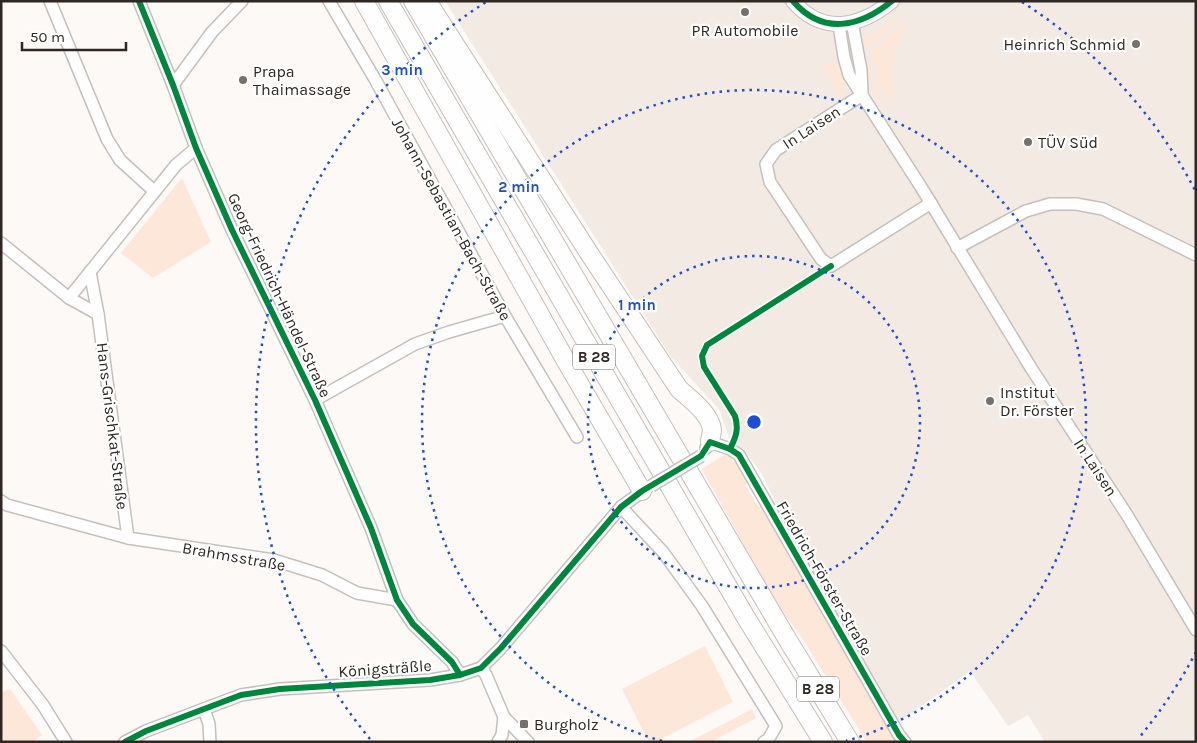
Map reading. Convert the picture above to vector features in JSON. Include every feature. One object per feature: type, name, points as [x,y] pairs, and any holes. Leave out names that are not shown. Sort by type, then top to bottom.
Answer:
[{"type":"main road","points":[[364,1],[561,353],[646,488]]},
{"type":"main road","name":"B 28","points":[[388,1],[745,616],[823,742]]},
{"type":"main road","name":"B 28","points":[[413,1],[781,629],[850,742]]},
{"type":"main road","points":[[428,1],[589,253],[679,389],[699,407],[707,418],[712,430],[705,449]]},
{"type":"street","points":[[50,1],[107,139],[120,160],[154,191]]},
{"type":"street","name":"Georg-Friedrich-Händel-Straße","points":[[139,1],[196,148],[236,239],[315,400],[368,521],[397,600]]},
{"type":"street","points":[[173,85],[212,32],[242,1]]},
{"type":"street","name":"Johann-Sebastian-Bach-Straße","points":[[329,1],[376,82],[505,316],[577,437]]},
{"type":"street","points":[[793,1],[814,20],[846,24],[862,20],[892,1]]},
{"type":"street","name":"In Laisen","points":[[846,24],[844,57],[849,74],[1035,374],[1127,515],[1196,630]]},
{"type":"street","name":"In Laisen","points":[[862,94],[776,150],[766,164],[770,182],[821,259],[831,266],[931,204]]},
{"type":"street","points":[[70,298],[154,191],[176,166],[196,148]]},
{"type":"street","points":[[957,248],[1026,210],[1050,204],[1076,204],[1103,209],[1196,255]]},
{"type":"street","points":[[1,243],[70,298],[98,314]]},
{"type":"street","name":"Hans-Grischkat-Straße","points":[[90,272],[98,314],[128,538]]},
{"type":"street","points":[[315,400],[415,344],[505,316]]},
{"type":"street","name":"Königsträßle","points":[[125,742],[146,731],[229,698],[253,692],[430,680],[460,676],[480,668],[502,648],[621,507],[705,449]]},
{"type":"street","name":"Friedrich-Förster-Straße","points":[[705,449],[730,449],[739,455],[894,726],[905,742]]},
{"type":"street","name":"Brahmsstraße","points":[[1,501],[128,538],[274,560],[322,575],[356,593],[397,600]]},
{"type":"street","points":[[621,507],[663,552],[702,606],[776,726],[768,740],[764,742]]},
{"type":"street","points":[[397,600],[413,624],[452,662],[460,676]]},
{"type":"street","points":[[1,651],[6,662],[44,705],[66,742]]},
{"type":"street","points":[[480,668],[486,675],[504,718],[528,742]]},
{"type":"street","points":[[204,709],[209,724],[210,742]]},
{"type":"street","points":[[498,742],[502,735],[504,718]]},
{"type":"shaded area","points":[[445,1],[1196,1],[1196,742],[1045,742],[1028,715],[1008,726],[970,671],[899,722],[795,541],[761,472],[744,450],[730,440],[719,409],[671,357]]},
{"type":"shaded area","points":[[900,18],[901,20],[868,47],[863,48],[863,42],[866,38]]},
{"type":"shaded area","points":[[906,22],[907,25],[897,47],[892,66],[893,105],[880,82],[871,54],[872,50]]},
{"type":"shaded area","points":[[865,57],[889,110],[872,86],[863,58]]},
{"type":"shaded area","points":[[839,61],[844,83],[840,96],[823,67],[824,64]]},
{"type":"shaded area","points":[[182,178],[211,242],[153,278],[121,253]]},
{"type":"shaded area","points":[[724,455],[730,456],[748,482],[745,485],[758,506],[762,506],[897,742],[867,742],[802,638],[773,598],[702,469]]},
{"type":"shaded area","points":[[705,646],[733,702],[655,742],[649,742],[622,689]]},
{"type":"shaded area","points":[[10,689],[42,735],[33,742],[1,742],[1,692]]},
{"type":"shaded area","points":[[752,709],[756,718],[711,742],[689,742]]},
{"type":"cycle path","points":[[139,1],[196,148],[232,230],[315,400],[371,528],[397,600],[413,624],[452,662],[460,675]]},
{"type":"cycle path","points":[[793,1],[804,12],[816,19],[828,23],[841,24],[867,17],[892,1]]},
{"type":"cycle path","points":[[730,449],[734,441],[737,425],[735,416],[704,367],[702,356],[707,345],[831,266]]},
{"type":"cycle path","points":[[125,742],[146,731],[241,695],[280,689],[430,680],[460,675],[481,668],[501,648],[621,507],[642,491],[701,456],[710,442],[730,449],[739,455],[899,735],[905,742]]},
{"type":"place","name":"PR Automobile","points":[[745,12]]},
{"type":"place","name":"Heinrich Schmid","points":[[1136,44]]},
{"type":"place","name":"Prapa Thaimassage","points":[[243,80]]},
{"type":"place","name":"TÜV Süd","points":[[1028,142]]},
{"type":"place","name":"Institut Dr. Förster","points":[[990,401]]},
{"type":"place","name":"Burgholz","points":[[524,724]]}]
